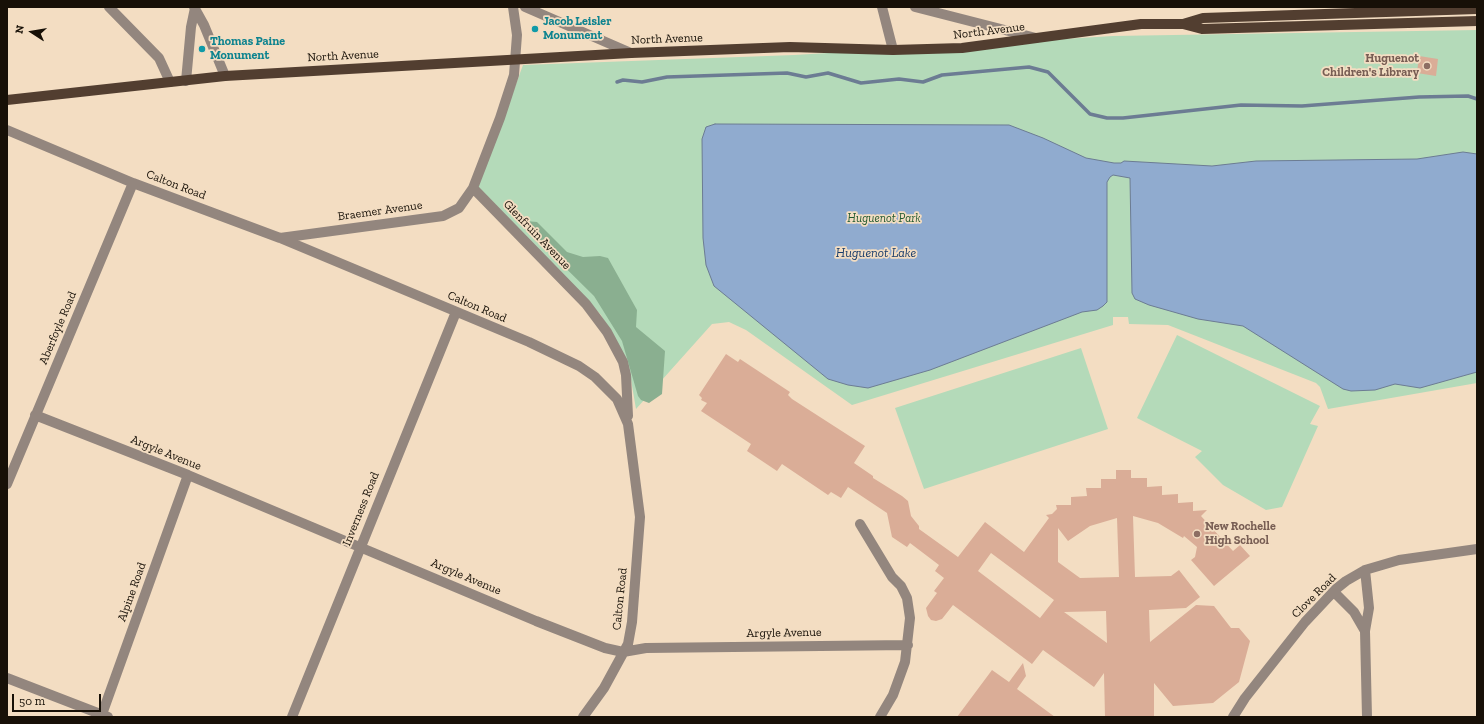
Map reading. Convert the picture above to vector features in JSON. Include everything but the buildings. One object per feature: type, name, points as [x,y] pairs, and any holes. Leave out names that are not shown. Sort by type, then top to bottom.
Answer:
[{"type":"main road","name":"North Avenue","points":[[1183,24],[1203,18],[1477,9]]},
{"type":"main road","name":"North Avenue","points":[[7,100],[225,76],[631,53],[790,47],[893,50],[962,48],[1142,24],[1183,24],[1202,29],[1477,21]]},
{"type":"street","points":[[109,7],[159,58],[170,82]]},
{"type":"street","points":[[194,7],[204,25],[225,76]]},
{"type":"street","points":[[186,81],[190,27],[194,7]]},
{"type":"street","points":[[473,188],[500,118],[514,75],[517,34],[513,7]]},
{"type":"street","points":[[525,7],[631,53]]},
{"type":"street","points":[[882,7],[893,50]]},
{"type":"street","points":[[915,7],[1036,38]]},
{"type":"street","name":"Calton Road","points":[[7,130],[133,183],[280,238],[529,342],[579,366],[595,377],[617,399],[628,424],[640,517],[632,622],[628,644],[604,688],[583,717]]},
{"type":"street","name":"Aberfoyle Road","points":[[7,484],[133,183]]},
{"type":"street","name":"Braemer Avenue","points":[[280,238],[444,216],[459,208],[473,188]]},
{"type":"street","name":"Glenfruin Avenue","points":[[473,188],[586,304],[607,332],[622,362],[626,375],[628,424]]},
{"type":"street","name":"Inverness Road","points":[[292,717],[456,312]]},
{"type":"street","name":"Argyle Avenue","points":[[35,415],[188,475],[536,621],[605,648],[623,652],[646,648],[908,645]]},
{"type":"street","name":"Alpine Road","points":[[104,716],[188,475]]},
{"type":"street","points":[[860,524],[892,577],[901,586],[907,598],[910,618],[906,662],[893,695],[880,717]]},
{"type":"street","name":"Clove Road","points":[[1233,717],[1245,698],[1305,622],[1334,592],[1365,570],[1399,560],[1477,549]]},
{"type":"street","points":[[1365,570],[1369,608],[1365,631],[1367,717]]},
{"type":"street","points":[[1334,592],[1354,612],[1365,631]]},
{"type":"street","points":[[7,678],[104,716]]},
{"type":"green space","name":"Huguenot Park","points":[[1477,30],[1477,383],[1328,409],[1320,387],[1316,383],[1168,325],[1129,324],[1128,317],[1113,317],[1113,325],[852,405],[746,330],[729,322],[712,324],[636,409],[630,374],[601,315],[478,187],[523,65],[794,55],[1113,36]]},
{"type":"green space","points":[[526,221],[537,222],[567,252],[583,257],[600,256],[608,258],[637,310],[636,327],[665,351],[662,394],[649,403],[641,400],[638,396],[622,341],[594,296],[524,227]]},
{"type":"green space","points":[[1177,335],[1320,406],[1310,424],[1318,426],[1282,507],[1266,510],[1223,485],[1195,457],[1202,451],[1137,418]]},
{"type":"green space","points":[[1081,348],[1108,429],[924,489],[895,408]]},
{"type":"water","name":"Huguenot Lake","points":[[715,124],[1009,125],[1043,138],[1086,158],[1114,163],[1121,163],[1124,161],[1212,166],[1256,161],[1417,159],[1463,152],[1477,154],[1477,372],[1420,388],[1395,384],[1375,390],[1351,391],[1343,389],[1243,326],[1198,319],[1149,305],[1135,299],[1132,293],[1130,178],[1113,175],[1107,182],[1107,302],[1103,306],[1097,310],[1082,312],[930,370],[868,388],[848,385],[828,379],[714,286],[706,265],[703,238],[702,139],[706,127]]},
{"type":"waterway","points":[[617,82],[623,80],[642,82],[667,77],[787,73],[806,77],[828,73],[861,83],[899,79],[923,82],[942,75],[1029,67],[1048,72],[1090,114],[1107,118],[1123,118],[1241,105],[1302,106],[1419,97],[1468,96],[1477,99]]},
{"type":"place","name":"Jacob Leisler Monument","points":[[535,29]]},
{"type":"place","name":"Thomas Paine Monument","points":[[202,49]]},
{"type":"place","name":"Huguenot Children's Library","points":[[1427,66]]},
{"type":"place","name":"New Rochelle High School","points":[[1197,534]]}]
